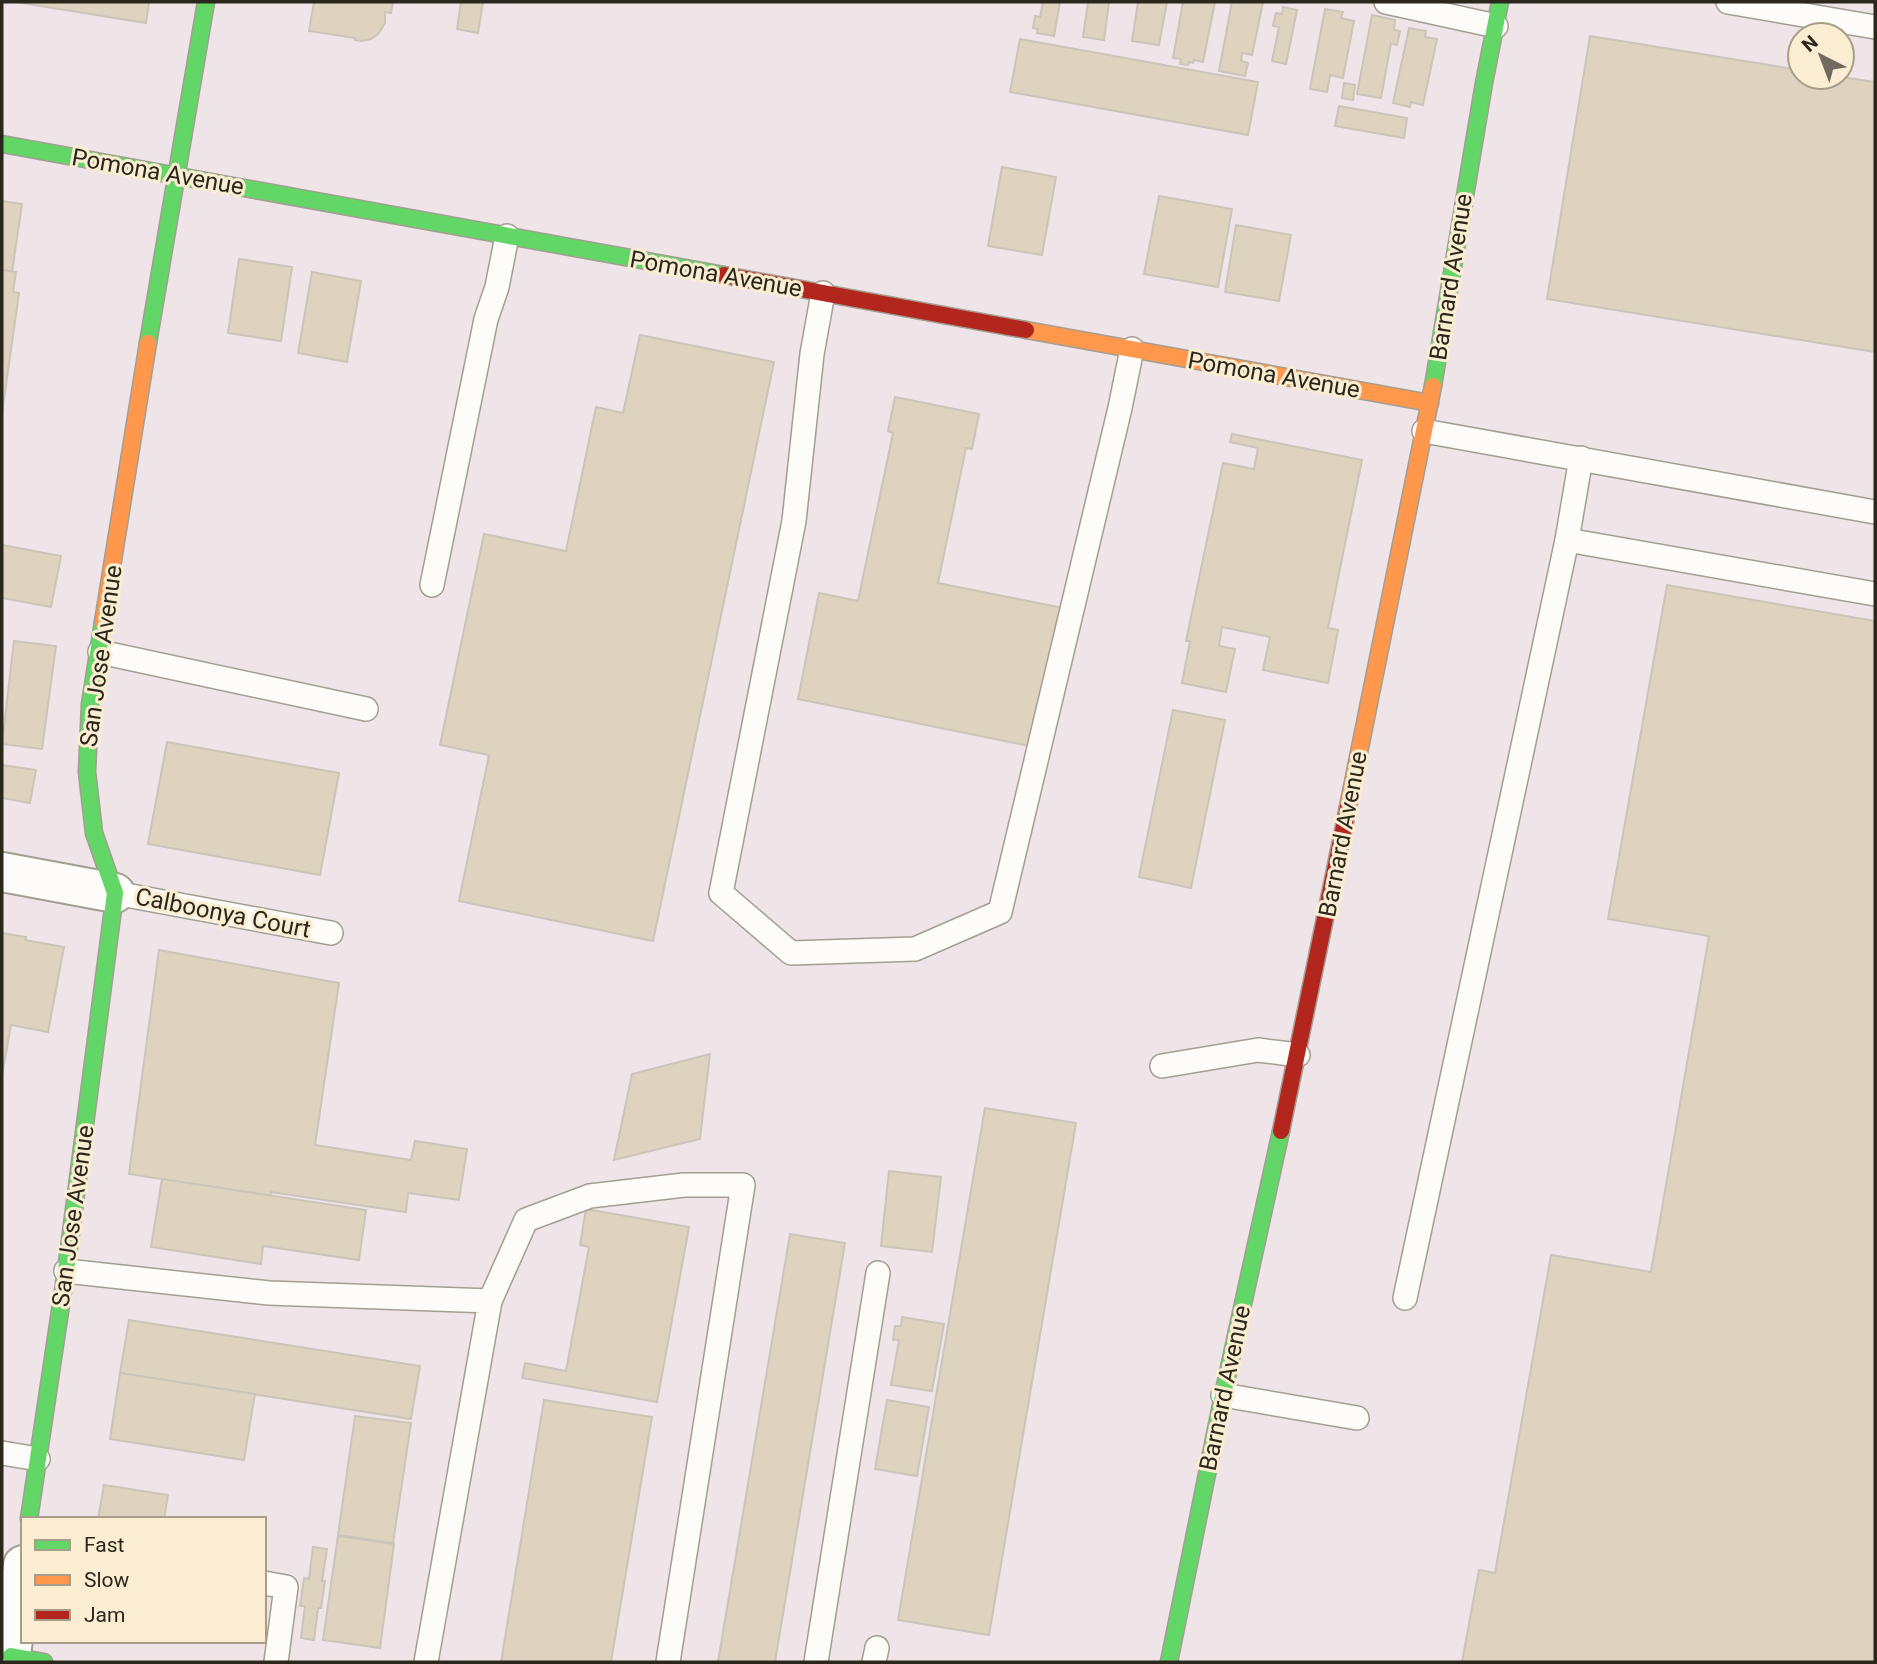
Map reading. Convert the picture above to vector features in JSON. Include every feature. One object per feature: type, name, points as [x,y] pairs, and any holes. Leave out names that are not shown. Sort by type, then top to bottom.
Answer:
[{"type":"street","name":"San Jose Avenue","points":[[29,1517],[66,1271],[114,893],[94,833],[87,772],[90,705],[165,236],[206,2]]},
{"type":"street","name":"Barnard Avenue","points":[[1169,1662],[1223,1395],[1298,1055],[1430,403],[1483,83],[1500,2]]},
{"type":"street","name":"Pomona Avenue","points":[[2,144],[1430,403]]},
{"type":"street","points":[[2,872],[114,893]]},
{"type":"street","points":[[15,1572],[22,1660]]},
{"type":"lane","points":[[1386,2],[1496,26]]},
{"type":"lane","points":[[1728,2],[1875,27]]},
{"type":"lane","points":[[432,585],[486,319],[497,287],[507,236]]},
{"type":"lane","points":[[823,293],[812,354],[794,522],[721,893],[791,953],[915,949],[1000,912],[1132,349]]},
{"type":"lane","points":[[1424,431],[1875,512]]},
{"type":"lane","points":[[1405,1298],[1567,540],[1581,458]]},
{"type":"lane","points":[[1567,540],[1875,594]]},
{"type":"lane","points":[[100,652],[366,709]]},
{"type":"lane","name":"Calboonya Court","points":[[114,893],[331,933]]},
{"type":"lane","points":[[1162,1066],[1258,1049],[1298,1055]]},
{"type":"lane","points":[[426,1662],[490,1301],[526,1220],[590,1196],[684,1185],[743,1185],[668,1662]]},
{"type":"lane","points":[[66,1271],[270,1293],[490,1301]]},
{"type":"lane","points":[[816,1662],[878,1273]]},
{"type":"lane","points":[[1223,1395],[1357,1418]]},
{"type":"lane","points":[[2,1452],[38,1459]]},
{"type":"lane","points":[[266,1583],[286,1587],[276,1662]]},
{"type":"shaded area","points":[[2,2],[1875,2],[1875,1662],[2,1662]]},
{"type":"building","points":[[16,2],[149,2],[146,23]]},
{"type":"building","points":[[314,2],[393,2],[391,13],[385,12],[385,23],[378,34],[361,41],[309,31]]},
{"type":"building","points":[[461,2],[483,2],[478,33],[457,29]]},
{"type":"building","points":[[1043,2],[1060,2],[1054,36],[1037,33],[1038,29],[1033,28],[1035,16],[1040,17]]},
{"type":"building","points":[[1088,2],[1109,2],[1104,40],[1083,37]]},
{"type":"building","points":[[1138,2],[1167,2],[1159,45],[1132,41]]},
{"type":"building","points":[[1183,2],[1215,2],[1203,62],[1194,60],[1188,65],[1180,64],[1181,59],[1173,58]]},
{"type":"building","points":[[1232,2],[1263,2],[1252,55],[1242,53],[1241,61],[1248,63],[1245,76],[1219,71]]},
{"type":"building","points":[[1283,7],[1297,10],[1286,64],[1272,61],[1279,27],[1273,26],[1276,13],[1282,14]]},
{"type":"building","points":[[1325,9],[1343,12],[1341,18],[1354,21],[1343,78],[1330,75],[1327,92],[1310,89]]},
{"type":"building","points":[[1372,15],[1395,20],[1394,30],[1400,31],[1397,45],[1391,43],[1381,98],[1357,94]]},
{"type":"building","points":[[1409,28],[1426,31],[1425,37],[1437,39],[1423,105],[1411,102],[1410,107],[1393,103]]},
{"type":"building","points":[[1590,36],[1786,68],[1786,91],[1856,91],[1856,79],[1875,82],[1875,352],[1547,299]]},
{"type":"building","points":[[1020,39],[1258,82],[1248,135],[1010,92]]},
{"type":"building","points":[[1344,83],[1355,85],[1353,100],[1342,98]]},
{"type":"building","points":[[1339,106],[1407,118],[1404,138],[1335,126]]},
{"type":"building","points":[[1002,167],[1056,177],[1042,255],[988,246]]},
{"type":"building","points":[[1159,196],[1232,209],[1218,287],[1144,274]]},
{"type":"building","points":[[2,201],[22,204],[12,272],[2,270]]},
{"type":"building","points":[[1236,225],[1291,235],[1279,301],[1225,292]]},
{"type":"building","points":[[239,259],[292,267],[281,341],[228,333]]},
{"type":"building","points":[[2,270],[16,272],[13,292],[19,293],[2,413]]},
{"type":"building","points":[[312,272],[361,281],[347,362],[298,353]]},
{"type":"building","points":[[640,335],[774,362],[653,941],[459,901],[489,755],[440,745],[484,534],[566,551],[596,407],[623,413]]},
{"type":"building","points":[[895,397],[979,414],[972,449],[966,448],[938,583],[1063,608],[1034,747],[798,699],[819,593],[858,601],[893,433],[888,431]]},
{"type":"building","points":[[1232,434],[1362,460],[1328,628],[1338,630],[1328,683],[1263,670],[1270,637],[1222,627],[1219,646],[1235,649],[1226,692],[1182,683],[1190,641],[1186,641],[1223,463],[1254,469],[1258,448],[1230,442]]},
{"type":"building","points":[[2,545],[61,556],[51,607],[2,598]]},
{"type":"building","points":[[1667,585],[1875,621],[1875,1662],[1462,1662],[1479,1570],[1495,1573],[1551,1255],[1651,1272],[1709,936],[1608,919]]},
{"type":"building","points":[[14,641],[56,646],[42,749],[2,744]]},
{"type":"building","points":[[1173,710],[1225,720],[1191,888],[1139,877]]},
{"type":"building","points":[[167,742],[339,773],[320,875],[148,844]]},
{"type":"building","points":[[2,765],[36,770],[30,803],[2,798]]},
{"type":"building","points":[[2,933],[64,947],[48,1032],[11,1025],[2,1075]]},
{"type":"building","points":[[159,950],[339,983],[315,1145],[411,1160],[415,1141],[467,1149],[459,1200],[408,1193],[406,1212],[271,1192],[270,1196],[129,1174]]},
{"type":"building","points":[[710,1054],[700,1139],[614,1160],[632,1074]]},
{"type":"building","points":[[985,1108],[1076,1123],[989,1635],[898,1620]]},
{"type":"building","points":[[889,1171],[941,1177],[932,1252],[881,1246]]},
{"type":"building","points":[[162,1179],[366,1210],[359,1260],[263,1246],[261,1264],[151,1247]]},
{"type":"building","points":[[586,1209],[689,1227],[657,1402],[522,1378],[525,1363],[566,1371],[589,1247],[580,1245]]},
{"type":"building","points":[[790,1234],[845,1243],[775,1662],[718,1662]]},
{"type":"building","points":[[902,1317],[944,1324],[932,1391],[891,1385],[899,1340],[893,1340],[895,1326],[901,1326]]},
{"type":"building","points":[[129,1320],[420,1366],[411,1419],[120,1373]]},
{"type":"building","points":[[120,1373],[255,1394],[244,1460],[110,1439]]},
{"type":"building","points":[[544,1400],[652,1417],[611,1662],[501,1662]]},
{"type":"building","points":[[887,1400],[929,1407],[917,1476],[875,1469]]},
{"type":"building","points":[[355,1416],[411,1423],[393,1543],[338,1535]]},
{"type":"building","points":[[104,1485],[168,1495],[164,1517],[98,1517]]},
{"type":"building","points":[[338,1536],[394,1544],[380,1648],[323,1640]]},
{"type":"building","points":[[313,1547],[327,1549],[322,1581],[325,1581],[314,1640],[301,1638],[305,1606],[300,1606],[304,1578],[309,1579]]},
{"type":"traffic: fast","points":[[148,343],[206,2]]},
{"type":"traffic: fast","points":[[1433,386],[1500,2]]},
{"type":"traffic: fast","points":[[2,144],[724,275]]},
{"type":"traffic: fast","points":[[29,1517],[66,1271],[115,893],[94,833],[87,772],[90,704],[103,622]]},
{"type":"traffic: fast","points":[[1169,1662],[1223,1395],[1281,1131]]},
{"type":"traffic: fast","points":[[11,1656],[44,1662]]},
{"type":"traffic: slow","points":[[1026,330],[1430,403]]},
{"type":"traffic: slow","points":[[103,622],[148,343]]},
{"type":"traffic: slow","points":[[1348,807],[1433,386]]},
{"type":"traffic: jam","points":[[724,275],[1026,330]]},
{"type":"traffic: jam","points":[[1281,1131],[1348,807]]}]
